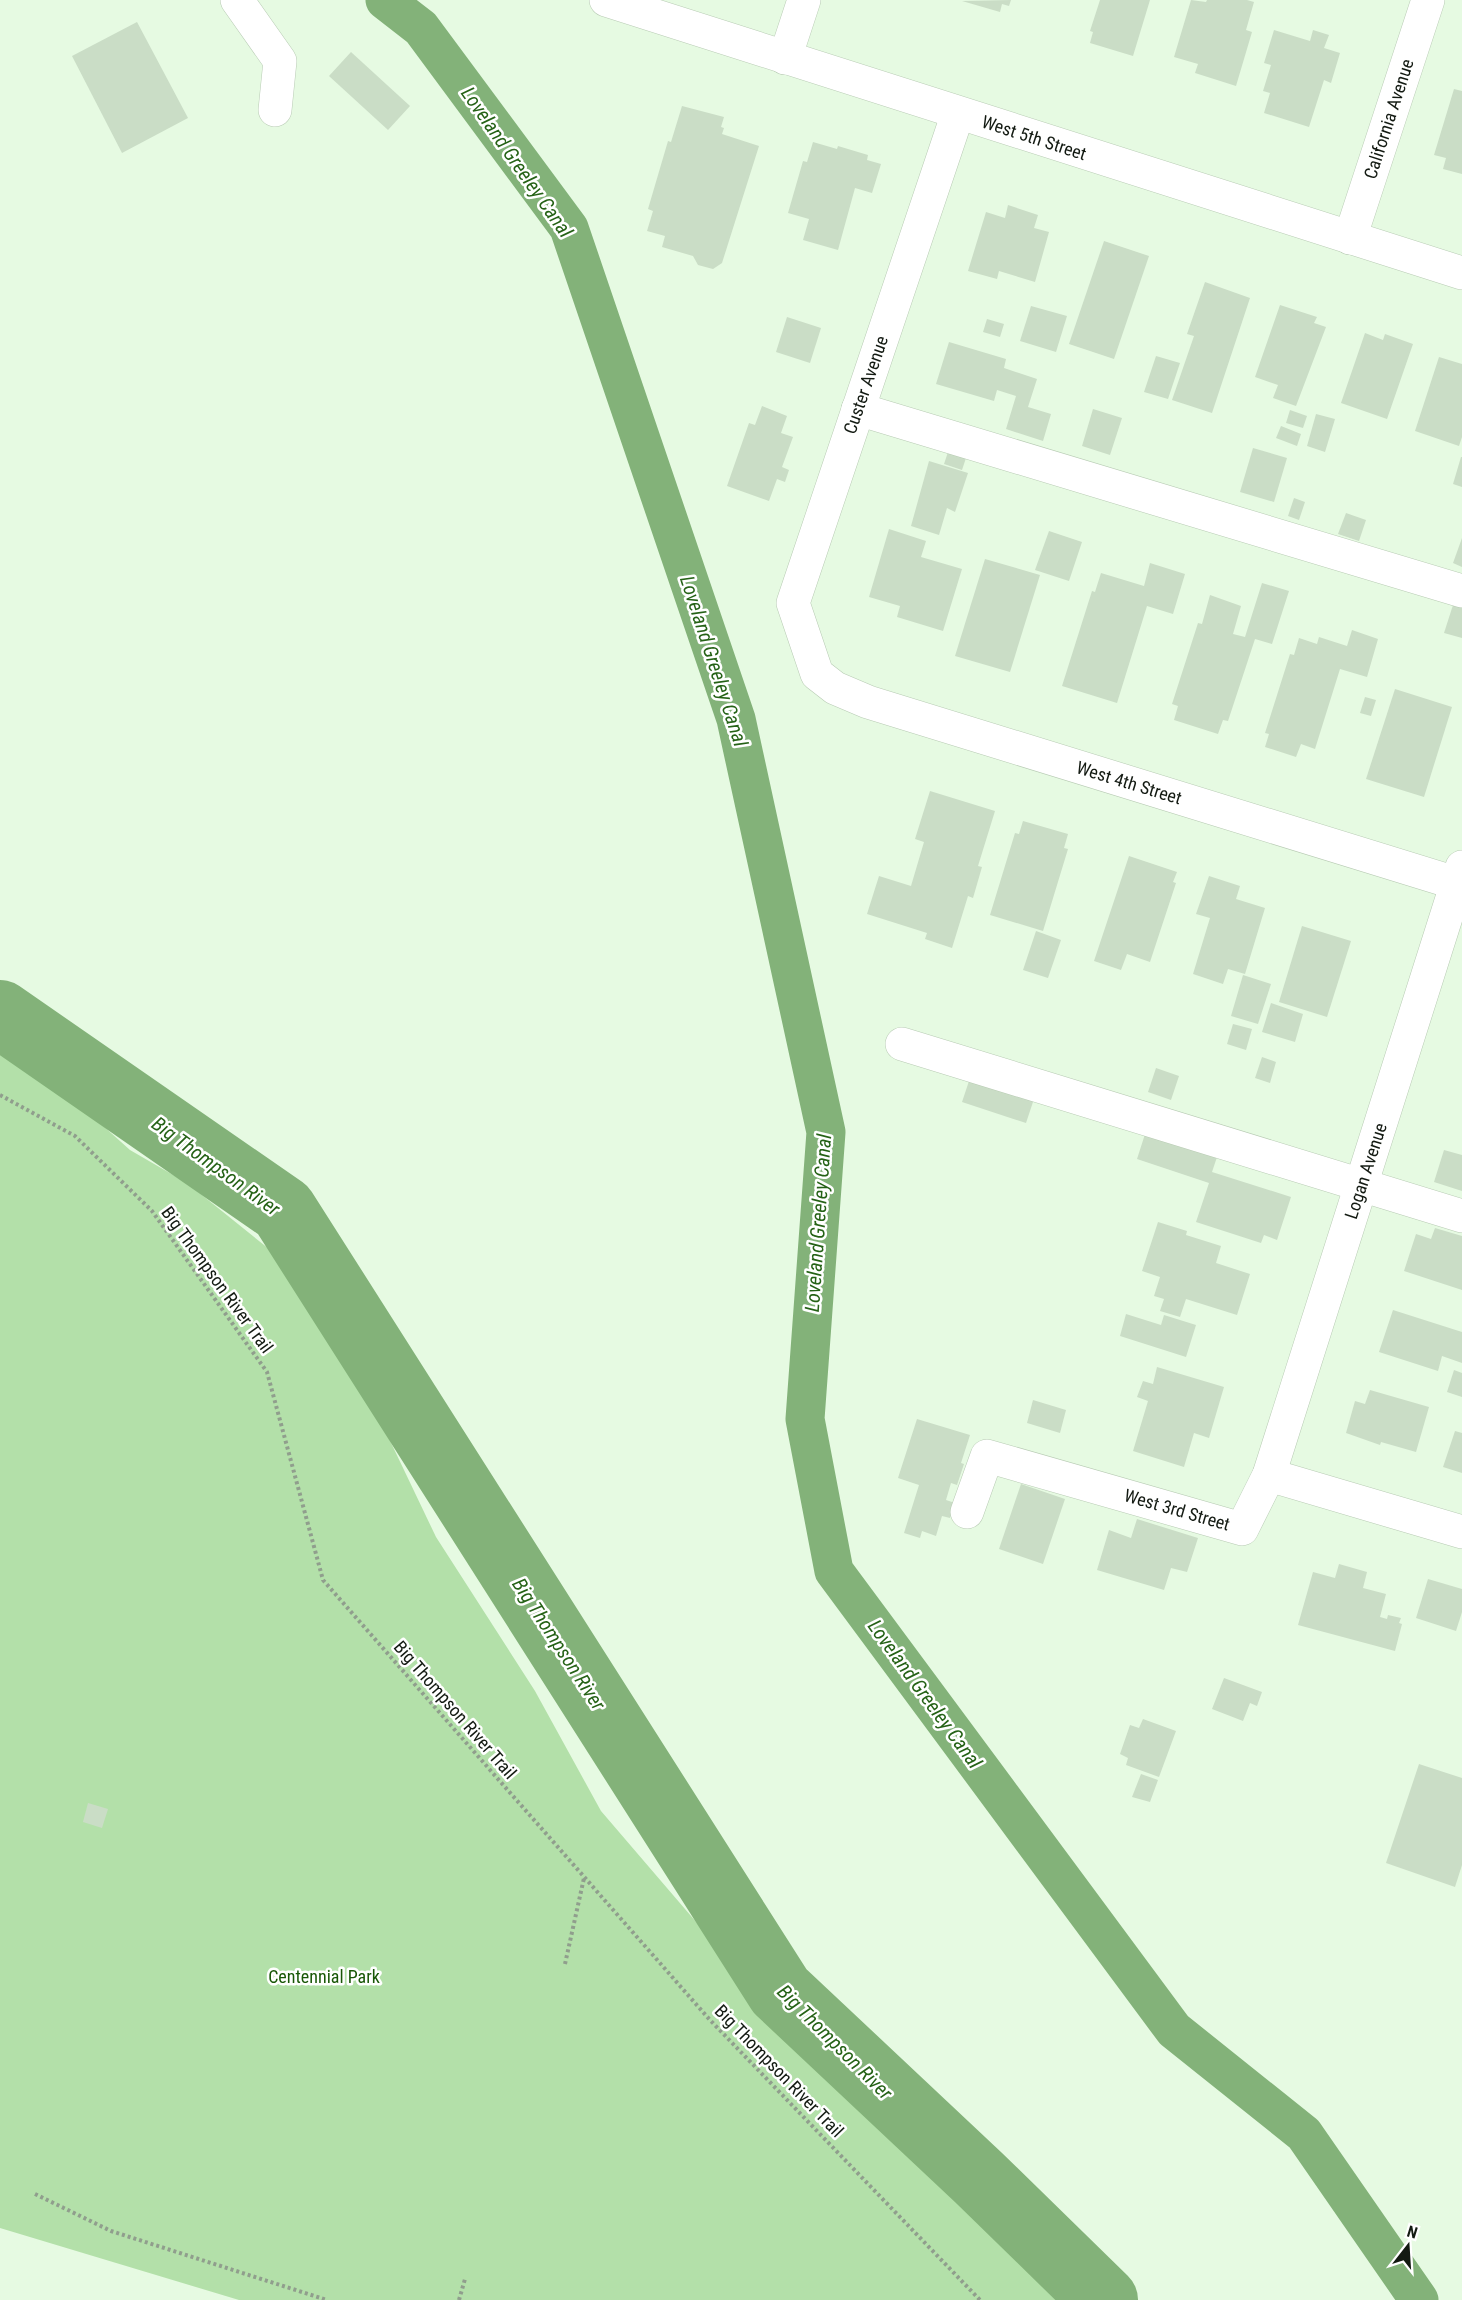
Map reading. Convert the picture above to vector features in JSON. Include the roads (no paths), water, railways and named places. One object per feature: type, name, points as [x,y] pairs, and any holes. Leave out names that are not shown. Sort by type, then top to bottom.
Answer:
[{"type":"street","points":[[237,0],[280,61],[275,110]]},
{"type":"street","name":"West 5th Street","points":[[606,0],[1462,273]]},
{"type":"street","points":[[784,58],[804,0]]},
{"type":"street","name":"California Avenue","points":[[1350,238],[1428,0]]},
{"type":"street","name":"Custer Avenue","points":[[810,658],[793,603],[958,113]]},
{"type":"street","points":[[858,409],[1462,591]]},
{"type":"street","name":"West 4th Street","points":[[810,658],[817,674],[835,688],[868,702],[1460,879]]},
{"type":"street","name":"Logan Avenue","points":[[1269,1475],[1460,879]]},
{"type":"street","points":[[902,1044],[1462,1216]]},
{"type":"street","name":"West 3rd Street","points":[[967,1512],[987,1456],[1242,1529],[1269,1475]]},
{"type":"street","points":[[1269,1475],[1462,1532]]},
{"type":"waterway","name":"Loveland Greeley Canal","points":[[385,0],[421,28],[569,228],[736,719],[826,1132],[805,1419],[834,1571],[1174,2030],[1304,2134],[1419,2300]]},
{"type":"waterway","name":"Big Thompson River","points":[[0,1014],[283,1210],[780,1991],[979,2178],[1104,2300]]},
{"type":"park label","name":"Centennial Park","points":[[324,1977]]}]
